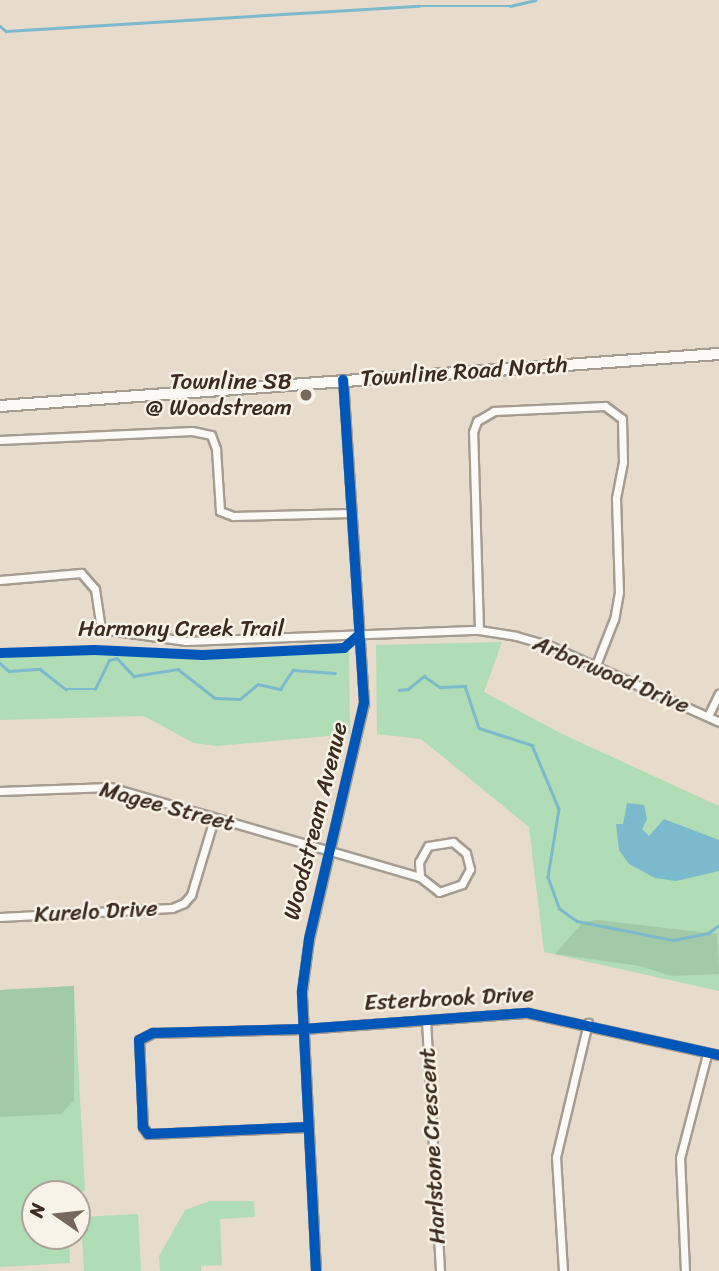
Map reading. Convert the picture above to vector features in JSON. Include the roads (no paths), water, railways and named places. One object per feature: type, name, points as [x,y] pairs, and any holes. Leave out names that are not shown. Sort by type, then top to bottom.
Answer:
[{"type":"street","name":"Townline Road North","points":[[0,405],[719,354]]},
{"type":"street","name":"Woodstream Avenue","points":[[316,1271],[303,1029],[309,939],[361,732],[365,703],[343,380]]},
{"type":"street","points":[[479,630],[473,432],[477,421],[494,411],[605,405],[621,419],[623,463],[616,498],[619,592],[614,619],[596,665]]},
{"type":"street","points":[[0,440],[192,430],[211,435],[216,449],[220,511],[233,516],[351,513]]},
{"type":"street","name":"Arborwood Drive","points":[[0,580],[82,573],[95,589],[101,629],[110,631],[239,642],[479,630],[548,645],[719,722]]},
{"type":"street","points":[[708,716],[719,693]]},
{"type":"street","name":"Magee Street","points":[[0,791],[110,787],[330,854],[420,877]]},
{"type":"street","name":"Kurelo Drive","points":[[0,917],[172,908],[184,903],[214,819]]},
{"type":"street","points":[[436,842],[453,842],[466,853],[467,877],[456,889],[431,889],[420,877],[422,852],[436,842]]},
{"type":"street","name":"Esterbrook Drive","points":[[308,1126],[148,1134],[143,1127],[139,1040],[145,1034],[303,1029],[528,1013],[588,1023],[706,1054],[719,1055]]},
{"type":"street","name":"Harlstone Crescent","points":[[426,1020],[440,1271]]},
{"type":"street","points":[[563,1271],[556,1157],[588,1023]]},
{"type":"street","points":[[685,1271],[680,1158],[706,1054]]},
{"type":"water","points":[[627,803],[644,805],[647,819],[642,829],[649,836],[664,819],[719,840],[719,871],[676,881],[655,878],[629,864],[619,850],[616,824],[623,824]]},
{"type":"waterway","points":[[0,26],[6,31],[419,6],[510,6],[535,0]]},
{"type":"waterway","points":[[0,663],[9,671],[40,669],[66,689],[95,689],[109,660],[117,658],[134,676],[178,669],[215,698],[240,699],[258,684],[280,689],[293,670],[335,673]]},
{"type":"waterway","points":[[399,690],[408,689],[424,676],[440,687],[465,686],[479,728],[532,745],[559,809],[548,877],[559,908],[577,921],[673,940],[708,933],[719,925]]},
{"type":"place","name":"Townline SB @ Woodstream","points":[[306,395]]}]
